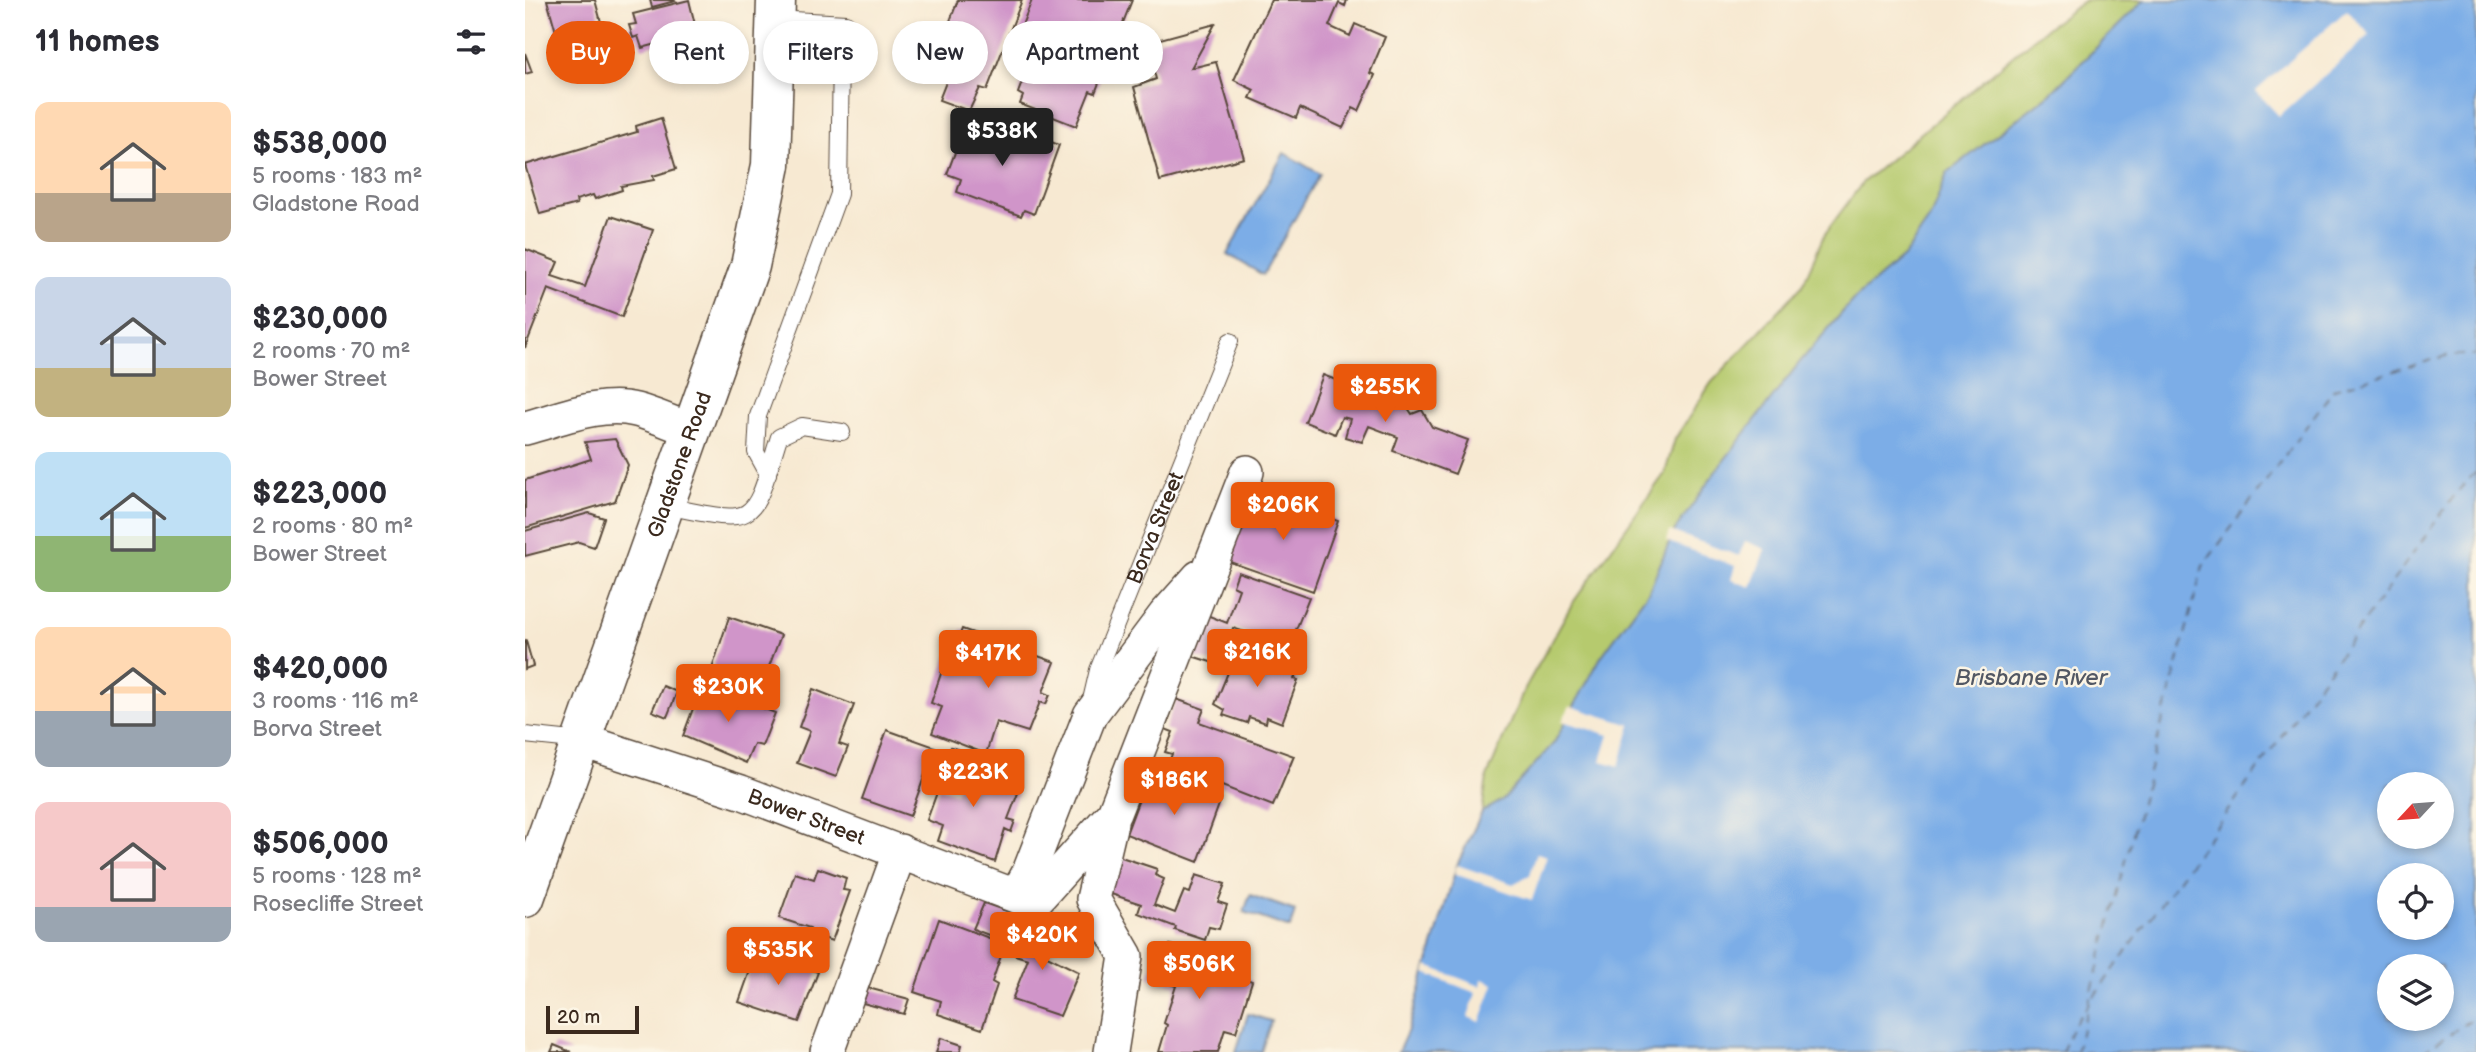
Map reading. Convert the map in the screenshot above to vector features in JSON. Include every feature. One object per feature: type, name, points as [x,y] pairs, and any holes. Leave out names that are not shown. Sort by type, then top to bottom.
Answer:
[{"type":"main road","name":"Gladstone Road","points":[[525,898],[666,506],[757,240],[771,164],[776,10]]},
{"type":"street","points":[[525,428],[598,408],[610,408],[634,410],[692,431]]},
{"type":"street","name":"Borva Street","points":[[1111,1052],[1126,956],[1093,899],[1114,813],[1247,472]]},
{"type":"street","name":"Borva Street","points":[[1114,813],[1042,896],[1036,901],[1021,898],[1088,719],[1164,615],[1212,565]]},
{"type":"street","name":"Bower Street","points":[[583,741],[741,792],[1021,898]]},
{"type":"street","points":[[827,1052],[900,851]]},
{"type":"lane","name":"Gladstone Road","points":[[768,474],[756,452],[758,416],[839,194],[841,52],[846,23],[776,10]]},
{"type":"lane","name":"Borva Street","points":[[1088,719],[1098,670],[1230,341]]},
{"type":"lane","points":[[666,506],[726,519],[741,518],[758,503],[779,437],[802,426],[842,432]]},
{"type":"lane","points":[[525,734],[583,741]]},
{"type":"green space","points":[[2086,0],[2144,0],[2052,92],[1947,173],[1930,218],[1904,256],[1852,301],[1800,362],[1716,471],[1673,533],[1649,591],[1601,657],[1554,743],[1503,800],[1482,812],[1487,777],[1523,692],[1572,604],[1665,473],[1675,439],[1711,383],[1802,286],[1824,235],[1863,182],[2045,29]]},
{"type":"water","name":"Brisbane River","points":[[2144,0],[2476,0],[2476,1052],[1398,1052],[1408,1030],[1457,865],[1482,812],[1503,800],[1554,743],[1601,657],[1649,591],[1673,533],[1716,471],[1800,362],[1852,301],[1904,256],[1930,218],[1947,173],[2052,92]]},
{"type":"water","points":[[1284,153],[1320,174],[1263,275],[1227,254]]},
{"type":"water","points":[[1250,895],[1295,911],[1290,928],[1244,912]]},
{"type":"water","points":[[1248,1014],[1271,1021],[1261,1052],[1236,1052]]},
{"type":"pier","points":[[2347,10],[2370,35],[2279,116],[2256,91]]},
{"type":"pier","points":[[1670,531],[1739,556],[1745,541],[1765,549],[1751,587],[1731,580],[1735,566],[1666,541]]},
{"type":"pier","points":[[1570,706],[1631,725],[1619,766],[1601,761],[1609,735],[1562,721]]},
{"type":"pier","points":[[1537,853],[1547,856],[1532,900],[1454,874],[1457,865],[1513,884],[1530,875]]},
{"type":"pier","points":[[1427,966],[1480,986],[1482,979],[1494,984],[1480,1022],[1468,1017],[1476,993],[1425,973]]},
{"type":"building","points":[[547,0],[595,0],[601,21],[553,21]]},
{"type":"building","points":[[650,0],[674,0],[675,1],[652,7]]},
{"type":"building","points":[[689,0],[694,21],[649,21],[649,46],[642,48],[638,36],[635,37],[636,24],[633,14]]},
{"type":"building","points":[[958,0],[1022,0],[1014,21],[1002,21],[1002,51],[987,90],[980,88],[969,111],[939,100],[945,84],[988,84],[988,21],[950,21]]},
{"type":"building","points":[[1032,0],[1132,0],[1124,21],[1024,21]]},
{"type":"building","points":[[1271,0],[1347,0],[1345,6],[1339,3],[1329,26],[1350,36],[1355,24],[1385,37],[1370,73],[1375,75],[1359,111],[1353,108],[1343,128],[1300,108],[1296,118],[1250,98],[1254,90],[1234,80]]},
{"type":"building","points":[[1215,24],[1191,68],[1216,62],[1244,158],[1160,181],[1134,87],[1142,84],[1163,84],[1163,38]]},
{"type":"building","points":[[525,53],[532,72],[525,74]]},
{"type":"building","points":[[1021,84],[1099,84],[1095,93],[1090,91],[1076,126],[1020,104],[1023,96],[1018,93]]},
{"type":"building","points":[[661,118],[676,169],[653,176],[654,180],[621,186],[622,190],[595,199],[593,195],[576,200],[577,204],[540,214],[525,165],[637,132],[636,126]]},
{"type":"building","points":[[967,120],[1036,146],[1039,137],[1059,145],[1034,214],[1024,210],[1021,216],[957,192],[961,179],[947,174]]},
{"type":"building","points":[[611,216],[653,230],[622,317],[548,289],[525,348],[525,249],[558,262],[552,276],[585,287]]},
{"type":"building","points":[[1323,375],[1354,387],[1351,397],[1358,399],[1363,387],[1406,405],[1412,414],[1422,410],[1432,427],[1468,440],[1455,474],[1393,451],[1398,437],[1369,426],[1362,442],[1345,437],[1350,419],[1342,417],[1335,434],[1305,422]]},
{"type":"building","points":[[615,439],[628,465],[615,501],[525,528],[525,480],[591,459],[585,442]]},
{"type":"building","points":[[1251,497],[1276,506],[1279,500],[1338,521],[1313,591],[1227,561]]},
{"type":"building","points":[[589,513],[604,518],[594,547],[579,542],[525,556],[525,531]]},
{"type":"building","points":[[1238,572],[1309,597],[1289,647],[1233,628],[1220,665],[1192,656],[1207,615],[1227,623],[1239,589],[1233,586]]},
{"type":"building","points":[[729,617],[781,635],[760,690],[711,672]]},
{"type":"building","points":[[962,629],[1055,662],[1043,692],[1050,695],[1046,704],[1040,702],[1028,732],[996,722],[986,754],[932,733],[942,707],[931,703],[947,656],[951,657]]},
{"type":"building","points":[[525,642],[533,666],[525,669]]},
{"type":"building","points":[[1238,648],[1298,671],[1294,679],[1298,680],[1282,723],[1267,717],[1266,723],[1249,717],[1247,723],[1223,715],[1225,710],[1215,704]]},
{"type":"building","points":[[702,684],[775,713],[762,746],[754,744],[746,763],[683,736]]},
{"type":"building","points":[[663,686],[677,692],[667,717],[652,711]]},
{"type":"building","points":[[813,689],[854,705],[839,744],[848,747],[836,777],[797,763],[810,731],[799,727]]},
{"type":"building","points":[[1176,699],[1204,709],[1199,722],[1294,756],[1273,806],[1168,765],[1172,754],[1165,752],[1173,732],[1165,729]]},
{"type":"building","points":[[887,730],[935,747],[910,816],[862,799]]},
{"type":"building","points":[[951,747],[986,760],[979,779],[1018,793],[1008,819],[1015,821],[1011,832],[1005,829],[995,862],[938,841],[943,826],[927,820],[939,787],[955,793],[962,776],[943,769]]},
{"type":"building","points":[[1149,773],[1221,799],[1198,862],[1126,834]]},
{"type":"building","points":[[1118,856],[1157,869],[1155,875],[1164,879],[1154,905],[1175,913],[1184,891],[1190,893],[1196,875],[1225,884],[1218,902],[1227,905],[1219,929],[1209,927],[1205,940],[1138,913],[1141,904],[1105,892]]},
{"type":"building","points":[[818,868],[846,878],[843,890],[850,891],[832,941],[808,933],[810,928],[779,918],[795,873],[814,879]]},
{"type":"building","points":[[984,903],[1009,912],[999,939],[973,929]]},
{"type":"building","points":[[939,919],[1005,944],[992,982],[997,985],[982,1029],[938,1014],[941,1001],[914,992]]},
{"type":"building","points":[[1022,919],[1050,929],[1047,956],[1079,972],[1060,1016],[1012,1000],[1028,959],[1015,955]]},
{"type":"building","points":[[1170,945],[1191,951],[1190,957],[1243,973],[1241,977],[1252,981],[1236,1032],[1225,1029],[1218,1052],[1159,1052],[1167,1025],[1164,1023],[1176,986],[1149,977],[1158,947],[1168,950]]},
{"type":"building","points":[[757,951],[818,972],[799,1022],[739,1002]]},
{"type":"building","points":[[868,988],[909,999],[904,1014],[863,1003]]},
{"type":"building","points":[[941,1038],[962,1045],[960,1052],[936,1052]]},
{"type":"building","points":[[554,1045],[571,1052],[551,1052]]},
{"type":"ferry route","points":[[2076,1052],[2203,566],[2334,389],[2449,355],[2476,355]]},
{"type":"ferry route","points":[[2062,1052],[2073,1026],[2457,492],[2476,472]]},
{"type":"ferry route","points":[[2423,1052],[2476,1016]]}]
